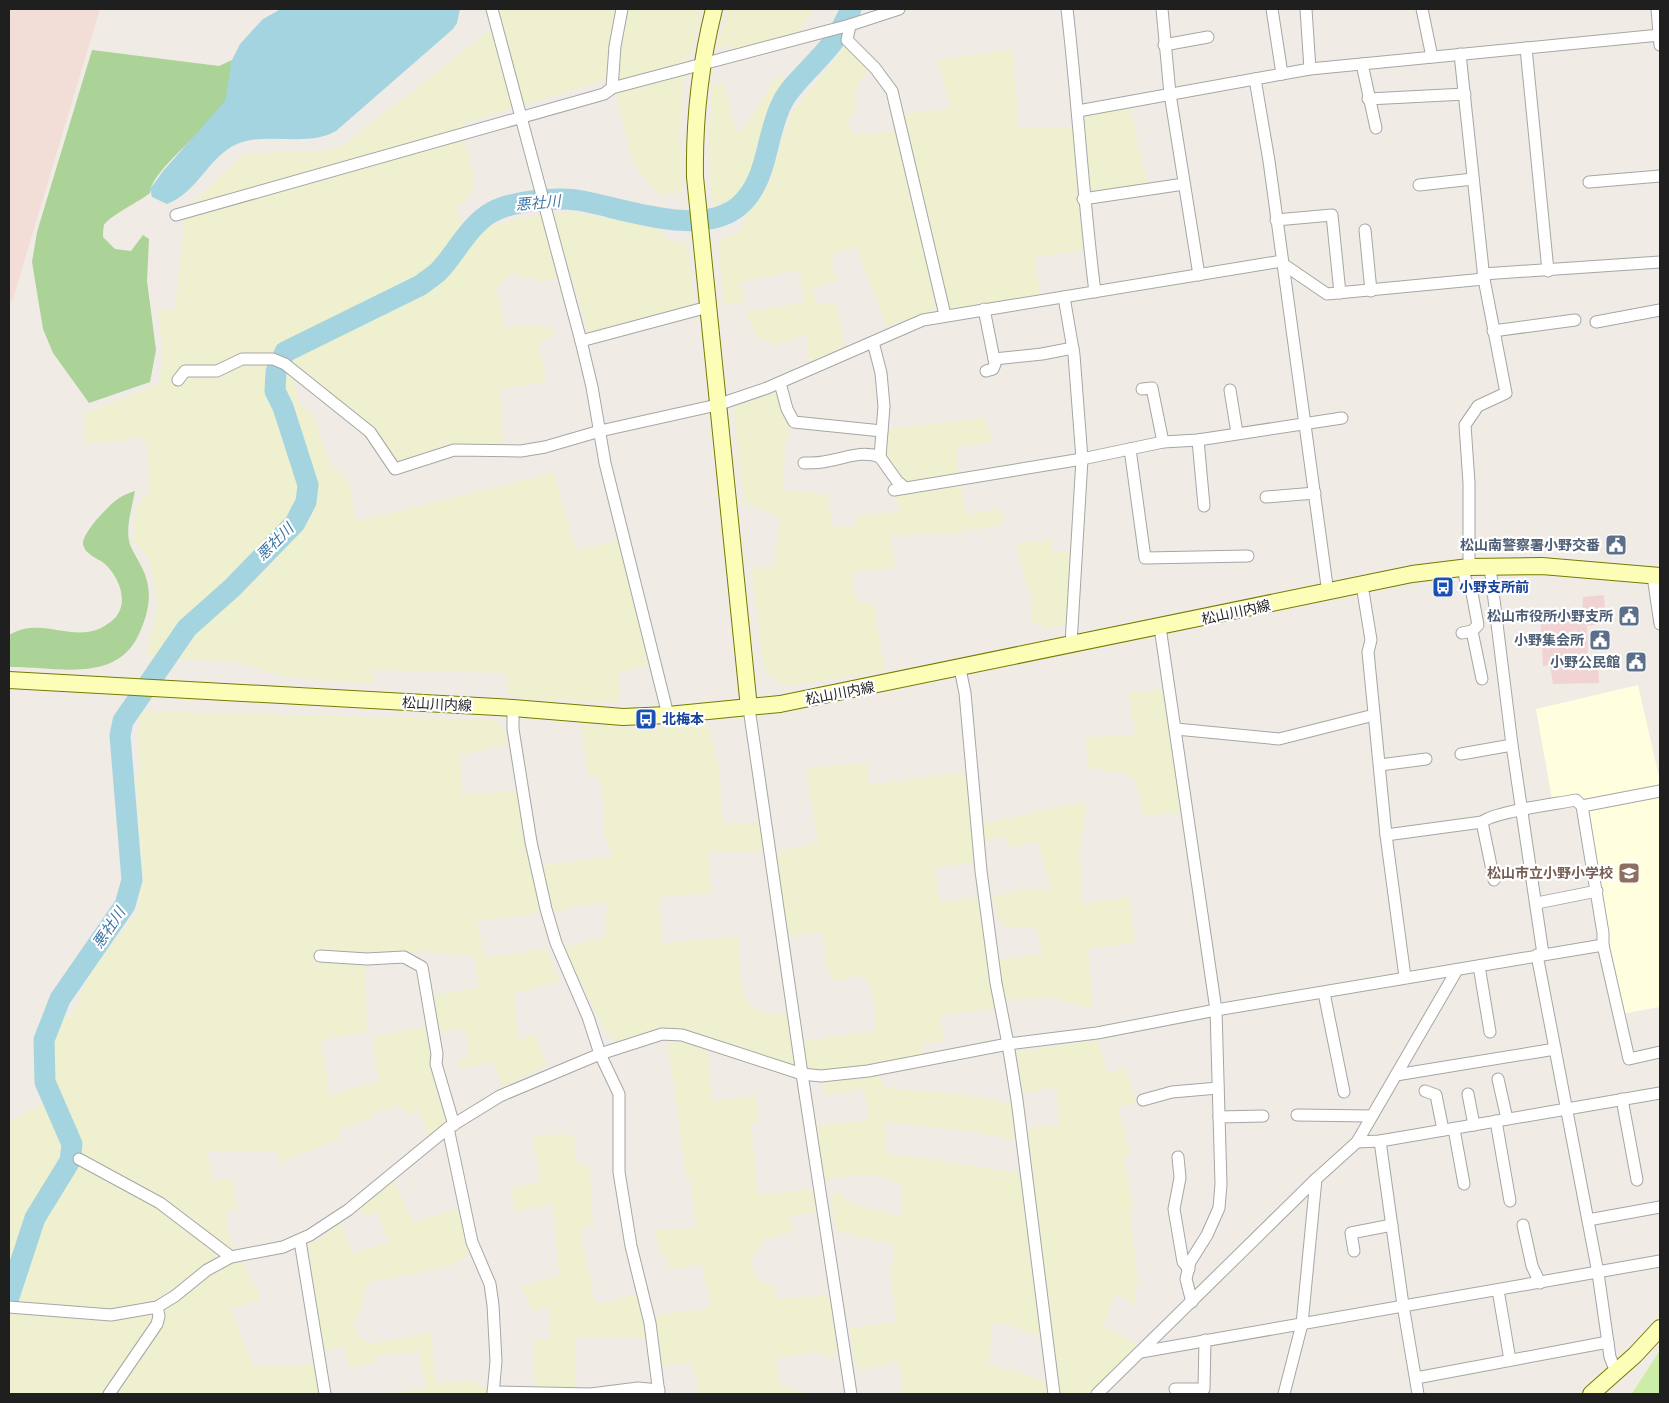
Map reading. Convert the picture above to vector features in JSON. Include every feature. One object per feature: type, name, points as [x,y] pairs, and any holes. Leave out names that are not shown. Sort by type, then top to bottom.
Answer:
[{"type":"main road","points":[[714,9],[702,64],[694,142],[700,234],[749,708]]},
{"type":"main road","name":"松山川内線","points":[[9,680],[514,708],[623,717],[668,716],[780,704],[960,669],[1071,644],[1160,628],[1412,574],[1466,567],[1542,566],[1657,576]]},
{"type":"main road","points":[[1591,1394],[1660,1328]]},
{"type":"street","points":[[492,9],[581,340],[612,490],[668,716]]},
{"type":"street","points":[[612,88],[614,46],[622,9]]},
{"type":"street","points":[[176,215],[520,116],[604,94],[612,88],[847,25],[899,9]]},
{"type":"street","points":[[1067,9],[1078,111],[1083,199],[1095,292]]},
{"type":"street","points":[[1162,9],[1170,94],[1199,275]]},
{"type":"street","points":[[1272,9],[1282,74]]},
{"type":"street","points":[[1306,9],[1310,69]]},
{"type":"street","points":[[1422,9],[1432,57]]},
{"type":"street","points":[[1078,111],[1310,69],[1526,48],[1660,38],[1657,9]]},
{"type":"street","points":[[847,25],[847,40],[875,68],[892,91],[945,315]]},
{"type":"street","points":[[1164,45],[1208,37]]},
{"type":"street","points":[[1526,48],[1548,271]]},
{"type":"street","points":[[1460,54],[1484,277],[1506,393],[1478,406],[1465,425],[1469,482],[1465,578],[1472,593],[1478,625],[1467,632],[1482,679]]},
{"type":"street","points":[[1362,64],[1376,128]]},
{"type":"street","points":[[1255,79],[1283,262],[1328,593]]},
{"type":"street","points":[[1368,98],[1465,94]]},
{"type":"street","points":[[1589,182],[1660,176]]},
{"type":"street","points":[[1419,185],[1473,179]]},
{"type":"street","points":[[1083,199],[1184,184]]},
{"type":"street","points":[[1276,220],[1332,215],[1340,293]]},
{"type":"street","points":[[1365,230],[1371,290]]},
{"type":"street","points":[[178,380],[185,371],[217,371],[242,359],[273,359],[285,364],[370,432],[395,469],[454,450],[521,451],[717,405],[780,383],[923,320],[945,315],[1064,298],[1283,262],[1327,294],[1484,277],[1660,262]]},
{"type":"street","points":[[1064,298],[1073,348],[1082,459],[1071,644]]},
{"type":"street","points":[[581,340],[708,307]]},
{"type":"street","points":[[984,309],[994,359],[993,369],[986,372]]},
{"type":"street","points":[[1596,322],[1660,310]]},
{"type":"street","points":[[1493,331],[1575,320]]},
{"type":"street","points":[[874,342],[881,373],[884,406],[880,457]]},
{"type":"street","points":[[994,359],[1042,354],[1073,348]]},
{"type":"street","points":[[780,383],[787,409],[794,422],[882,431]]},
{"type":"street","points":[[1142,389],[1152,388],[1163,442]]},
{"type":"street","points":[[1230,390],[1237,433]]},
{"type":"street","points":[[804,463],[827,462],[855,455],[872,454],[880,457],[900,489],[1082,459],[1163,442],[1198,440],[1342,418]]},
{"type":"street","points":[[1198,440],[1204,506]]},
{"type":"street","points":[[1130,449],[1145,558],[1248,556]]},
{"type":"street","points":[[1266,496],[1315,493]]},
{"type":"street","points":[[1490,567],[1512,745],[1537,903],[1540,954],[1555,1049],[1598,1274],[1610,1357],[1616,1372]]},
{"type":"street","points":[[1657,576],[1660,624]]},
{"type":"street","points":[[1362,585],[1371,640],[1368,652],[1386,835],[1405,977]]},
{"type":"street","points":[[1160,628],[1216,1010],[1219,1208],[1186,1279],[1192,1302]]},
{"type":"street","points":[[960,669],[965,692],[981,871],[996,983],[1008,1044],[1054,1394]]},
{"type":"street","points":[[320,956],[367,959],[404,956],[422,967],[437,1054],[436,1064],[451,1126],[472,1242],[491,1291],[496,1361],[493,1393],[591,1394],[638,1388],[659,1392],[650,1323],[631,1246],[619,1172],[619,1094],[600,1054],[588,1017],[556,943],[546,910],[531,842],[514,729],[514,708]]},
{"type":"street","points":[[749,708],[851,1394]]},
{"type":"street","points":[[1176,729],[1279,740],[1374,714]]},
{"type":"street","points":[[1461,754],[1512,745]]},
{"type":"street","points":[[1380,765],[1426,759]]},
{"type":"street","points":[[1582,806],[1660,791]]},
{"type":"street","points":[[1386,835],[1482,822],[1487,818],[1576,800],[1582,806],[1597,891],[1603,945],[1629,1059],[1660,1052]]},
{"type":"street","points":[[1482,822],[1494,880]]},
{"type":"street","points":[[1537,903],[1597,891]]},
{"type":"street","points":[[11,1307],[111,1316],[157,1307],[175,1296],[207,1270],[231,1257],[283,1247],[300,1241],[348,1210],[451,1126],[500,1096],[600,1054],[662,1034],[682,1035],[802,1074],[821,1076],[868,1071],[1008,1044],[1097,1033],[1405,977],[1603,945]]},
{"type":"street","points":[[1479,966],[1490,1032]]},
{"type":"street","points":[[1097,1394],[1316,1179],[1357,1142],[1457,970]]},
{"type":"street","points":[[1324,993],[1344,1092]]},
{"type":"street","points":[[1396,1075],[1555,1049]]},
{"type":"street","points":[[1498,1079],[1510,1201]]},
{"type":"street","points":[[1144,1100],[1172,1092],[1218,1088]]},
{"type":"street","points":[[1425,1091],[1436,1095],[1464,1184]]},
{"type":"street","points":[[1357,1142],[1380,1141],[1660,1093]]},
{"type":"street","points":[[1468,1094],[1474,1125]]},
{"type":"street","points":[[1622,1099],[1637,1180]]},
{"type":"street","points":[[1297,1115],[1372,1116]]},
{"type":"street","points":[[1219,1117],[1263,1116]]},
{"type":"street","points":[[1380,1141],[1403,1305],[1418,1394]]},
{"type":"street","points":[[1178,1157],[1180,1178],[1174,1209],[1184,1262],[1189,1269]]},
{"type":"street","points":[[79,1160],[154,1200],[231,1257]]},
{"type":"street","points":[[1284,1394],[1302,1324],[1316,1179]]},
{"type":"street","points":[[1588,1220],[1660,1207]]},
{"type":"street","points":[[1354,1251],[1351,1232],[1392,1225]]},
{"type":"street","points":[[1523,1225],[1532,1266],[1540,1283]]},
{"type":"street","points":[[300,1241],[325,1394]]},
{"type":"street","points":[[1141,1352],[1403,1305],[1598,1274],[1660,1261]]},
{"type":"street","points":[[1498,1290],[1510,1360]]},
{"type":"street","points":[[109,1394],[157,1324],[159,1316],[157,1307]]},
{"type":"street","points":[[1174,1389],[1204,1389],[1205,1340]]},
{"type":"street","points":[[1416,1378],[1608,1342]]},
{"type":"shaded area","points":[[9,9],[100,9],[12,302],[9,301]]},
{"type":"shaded area","points":[[497,9],[702,9],[684,79],[680,137],[683,191],[661,196],[634,165],[617,96],[604,81],[461,124],[475,185],[469,196],[456,206],[460,219],[468,226],[490,226],[518,218],[573,212],[657,227],[669,241],[688,244],[695,306],[589,335],[570,271],[562,273],[556,279],[539,281],[510,273],[497,288],[505,329],[522,325],[554,327],[554,335],[539,344],[546,382],[499,389],[505,447],[397,463],[375,428],[314,380],[308,372],[294,382],[300,405],[313,413],[329,462],[349,481],[355,521],[554,473],[575,550],[623,539],[655,664],[620,672],[618,703],[513,698],[508,694],[506,673],[374,670],[373,684],[283,676],[235,662],[146,656],[158,603],[149,558],[134,542],[135,509],[149,492],[148,447],[140,436],[127,440],[87,444],[84,441],[85,413],[159,384],[163,351],[158,311],[175,308],[185,217],[193,203],[241,156],[253,153],[321,151],[342,146],[500,22]]},
{"type":"shaded area","points":[[728,9],[813,9],[800,31],[742,48],[728,46],[719,49],[717,46]]},
{"type":"shaded area","points":[[845,46],[869,68],[858,83],[854,96],[856,114],[849,116],[851,135],[899,131],[936,310],[886,326],[857,247],[834,253],[832,263],[836,282],[813,287],[816,305],[836,302],[845,348],[808,365],[807,335],[774,345],[768,339],[759,341],[745,312],[804,302],[800,270],[741,282],[745,302],[724,305],[718,240],[740,232],[748,213],[759,201],[768,185],[790,115]]},
{"type":"shaded area","points":[[1013,49],[1018,127],[1076,128],[1084,250],[1034,257],[1041,295],[950,310],[904,114],[950,108],[938,60]]},
{"type":"shaded area","points":[[777,75],[788,82],[776,99],[748,178],[736,196],[715,208],[712,198],[709,151],[712,86],[724,83],[735,131],[738,132],[753,114]]},
{"type":"shaded area","points":[[1129,104],[1147,185],[1089,193],[1084,111]]},
{"type":"shaded area","points":[[777,390],[790,425],[785,448],[783,490],[829,494],[828,514],[832,514],[832,526],[856,527],[857,516],[900,512],[895,496],[960,484],[966,515],[1001,508],[1004,525],[952,533],[890,535],[895,568],[852,572],[853,593],[861,604],[874,603],[885,671],[788,686],[778,683],[764,670],[751,567],[773,566],[781,519],[744,502],[733,408]]},
{"type":"shaded area","points":[[985,418],[992,442],[958,447],[958,475],[909,484],[900,478],[885,456],[888,429]]},
{"type":"shaded area","points":[[1052,540],[1052,551],[1071,551],[1066,626],[1045,627],[1032,623],[1031,597],[1023,573],[1017,543]]},
{"type":"shaded area","points":[[1604,595],[1606,623],[1587,626],[1588,658],[1598,658],[1599,683],[1553,684],[1550,665],[1543,666],[1540,611],[1582,610],[1583,597]]},
{"type":"shaded area","name":"松山市立小野小学校","points":[[1638,685],[1660,781],[1660,1007],[1621,1014],[1608,947],[1585,798],[1552,799],[1536,709]]},
{"type":"shaded area","points":[[1166,689],[1183,812],[1144,816],[1136,782],[1126,774],[1088,768],[1086,737],[1135,735],[1129,693]]},
{"type":"shaded area","points":[[140,711],[495,720],[504,729],[507,744],[460,755],[462,795],[516,790],[540,913],[477,921],[485,958],[547,949],[559,982],[514,993],[518,1040],[535,1034],[547,1066],[502,1087],[493,1062],[460,1068],[459,1058],[469,1056],[464,1028],[428,1034],[430,1064],[440,1104],[447,1122],[429,1137],[418,1109],[409,1113],[398,1106],[374,1112],[374,1118],[339,1129],[339,1139],[280,1163],[277,1151],[207,1151],[213,1181],[232,1178],[237,1209],[225,1211],[234,1263],[242,1260],[260,1296],[257,1301],[230,1308],[253,1367],[314,1364],[319,1394],[9,1394],[9,1122],[58,1095],[52,1063],[54,1041],[62,1022],[76,1007],[90,973],[137,913],[143,876],[136,782],[140,768],[137,740]],"holes":[[[423,952],[474,956],[479,987],[432,996],[437,1024],[372,1037],[379,1081],[330,1095],[321,1040],[367,1031],[365,955]]]},
{"type":"shaded area","points":[[704,723],[709,728],[718,761],[723,824],[761,822],[765,851],[708,852],[711,893],[659,897],[662,943],[738,937],[741,977],[746,1000],[762,1013],[787,1013],[794,1066],[682,1029],[654,1030],[620,1042],[614,1042],[604,1029],[564,947],[605,937],[607,902],[552,911],[543,865],[612,857],[604,831],[605,812],[601,783],[596,776],[588,775],[582,725],[630,727],[638,731]]},
{"type":"shaded area","points":[[866,763],[869,785],[967,772],[975,862],[935,868],[939,902],[979,897],[995,1009],[939,1015],[945,1040],[921,1044],[924,1054],[840,1069],[810,1069],[804,1066],[801,1042],[875,1031],[876,1013],[871,988],[863,976],[834,981],[827,971],[822,932],[788,936],[776,851],[818,843],[806,768]]},
{"type":"shaded area","points":[[1085,802],[1086,811],[1080,845],[1082,905],[1125,897],[1129,898],[1135,940],[1132,943],[1088,949],[1093,1009],[1056,999],[1038,998],[1006,1001],[998,960],[1043,954],[1037,928],[1002,926],[991,898],[1017,890],[1051,890],[1038,842],[1009,847],[1005,837],[984,841],[983,823]]},
{"type":"shaded area","points":[[675,1040],[698,1046],[707,1052],[713,1102],[756,1095],[759,1121],[751,1122],[758,1194],[812,1189],[816,1213],[790,1215],[793,1231],[765,1240],[749,1261],[758,1280],[775,1287],[776,1299],[829,1295],[838,1349],[832,1358],[817,1351],[775,1359],[779,1385],[812,1394],[698,1394],[693,1362],[661,1366],[654,1319],[662,1314],[711,1308],[702,1264],[670,1269],[666,1255],[660,1255],[654,1230],[696,1228],[691,1180],[687,1180],[667,1041]]},
{"type":"shaded area","points":[[1097,1040],[1107,1072],[1126,1069],[1136,1102],[1118,1107],[1130,1153],[1123,1159],[1134,1209],[1130,1211],[1138,1285],[1134,1288],[1136,1306],[1116,1294],[1103,1326],[1136,1344],[1136,1348],[1089,1394],[1059,1394],[1027,1127],[1060,1126],[1056,1088],[1023,1093],[1016,1052]]},
{"type":"shaded area","points":[[880,1074],[884,1088],[960,1094],[1012,1104],[1018,1141],[973,1132],[885,1121],[887,1153],[1020,1173],[1043,1337],[1011,1326],[992,1323],[989,1365],[1018,1371],[1049,1383],[1050,1394],[893,1394],[903,1392],[899,1361],[857,1370],[849,1328],[896,1322],[890,1269],[894,1268],[894,1244],[836,1231],[830,1195],[843,1193],[847,1200],[864,1208],[901,1216],[903,1184],[878,1175],[834,1177],[826,1182],[816,1125],[869,1120],[864,1089],[826,1095],[823,1083]]},
{"type":"shaded area","points":[[563,1134],[574,1136],[577,1166],[590,1165],[593,1225],[582,1227],[582,1239],[595,1304],[640,1294],[649,1338],[575,1338],[575,1388],[535,1387],[533,1340],[551,1340],[548,1307],[533,1311],[521,1287],[559,1275],[553,1204],[514,1211],[511,1188],[540,1182],[533,1136]]},
{"type":"shaded area","points":[[394,1180],[412,1222],[462,1208],[466,1245],[470,1253],[455,1264],[430,1271],[367,1282],[360,1314],[353,1322],[359,1337],[370,1344],[431,1333],[436,1383],[471,1380],[488,1389],[487,1394],[388,1394],[426,1388],[420,1352],[375,1356],[376,1363],[351,1368],[342,1346],[324,1351],[308,1244],[319,1240],[340,1223],[352,1253],[389,1242],[377,1212],[364,1217],[359,1207]]},
{"type":"green space","points":[[92,50],[219,66],[232,60],[228,93],[225,102],[218,112],[160,172],[153,183],[150,193],[112,217],[104,225],[103,237],[115,249],[131,251],[143,235],[149,239],[147,281],[156,350],[150,382],[89,403],[53,353],[43,329],[32,262],[37,232]]},
{"type":"green space","points":[[135,491],[128,534],[131,547],[145,575],[149,598],[142,628],[129,650],[115,661],[100,667],[64,670],[9,667],[9,635],[23,629],[36,628],[88,632],[101,628],[119,613],[122,598],[115,576],[105,564],[86,551],[83,544],[87,533],[104,511],[116,500]]},
{"type":"green space","points":[[1660,1350],[1660,1394],[1631,1394],[1633,1392]]},
{"type":"water","points":[[281,9],[460,9],[457,23],[453,29],[336,131],[312,138],[261,139],[237,144],[219,157],[178,198],[167,204],[152,197],[150,189],[164,170],[225,101],[232,60],[240,44],[263,19]]},
{"type":"waterway","name":"悪社川","points":[[9,1297],[35,1218],[70,1161],[72,1144],[45,1082],[44,1040],[60,999],[125,905],[132,880],[120,736],[123,721],[187,628],[232,588],[295,523],[306,502],[308,485],[283,407],[275,391],[276,372],[285,352],[421,285],[439,271],[470,231],[484,217],[500,208],[534,201],[568,199],[660,218],[703,220],[723,216],[739,206],[756,184],[772,129],[786,95],[829,47],[851,9]]},
{"type":"place","name":"松山南警察署小野交番","points":[[1616,545]]},
{"type":"place","name":"小野支所前","points":[[1443,587]]},
{"type":"place","name":"松山市役所小野支所","points":[[1629,616]]},
{"type":"place","name":"小野集会所","points":[[1600,640]]},
{"type":"place","name":"小野公民館","points":[[1636,662]]},
{"type":"place","name":"北梅本","points":[[646,719]]},
{"type":"place","name":"松山市立小野小学校","points":[[1629,873]]}]
